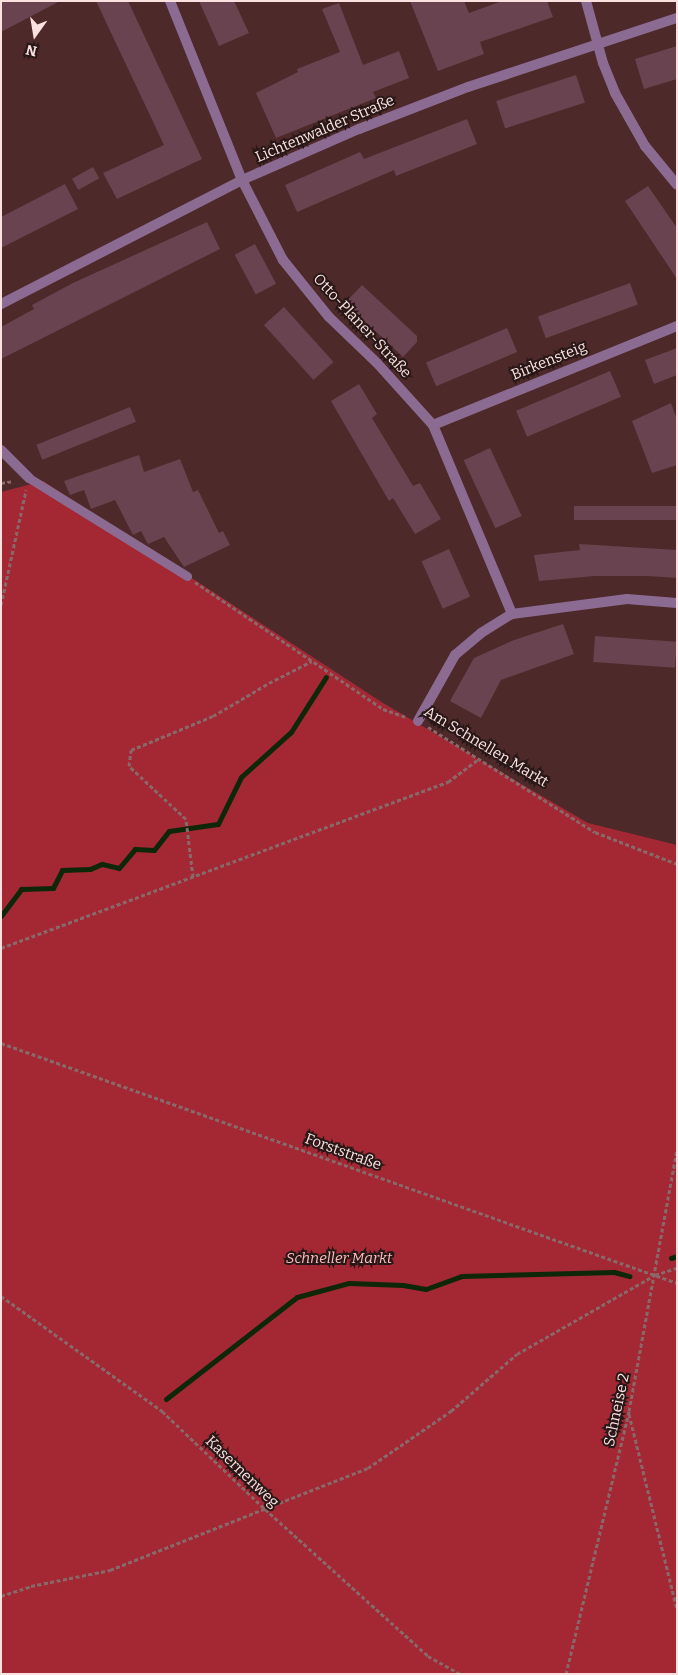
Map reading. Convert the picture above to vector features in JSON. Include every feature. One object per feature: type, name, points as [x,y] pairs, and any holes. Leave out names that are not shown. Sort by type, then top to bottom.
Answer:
[{"type":"street","name":"Otto-Planer-Straße","points":[[170,1],[242,180],[283,260],[329,317],[376,363],[433,425],[512,614]]},
{"type":"street","points":[[586,1],[612,86],[645,146],[677,185]]},
{"type":"street","name":"Lichtenwalder Straße","points":[[1,304],[242,180],[359,129],[468,87],[677,18]]},
{"type":"street","name":"Birkensteig","points":[[433,425],[677,326]]},
{"type":"street","points":[[1,450],[29,478]]},
{"type":"street","points":[[418,722],[455,655],[482,633],[512,614],[627,599],[677,603]]},
{"type":"lane","points":[[29,478],[187,576]]},
{"type":"path","points":[[1,604],[29,478]]},
{"type":"path","name":"Am Schnellen Markt","points":[[187,576],[383,709],[418,722],[595,832],[677,864]]},
{"type":"path","points":[[193,877],[186,819],[129,766],[131,750],[213,716],[269,683],[312,661]]},
{"type":"path","points":[[1,948],[448,782],[479,759]]},
{"type":"path","name":"Forststraße","points":[[1,1044],[677,1283]]},
{"type":"path","name":"Schneise 2","points":[[566,1674],[629,1411],[677,1149]]},
{"type":"path","points":[[1,1596],[31,1586],[110,1570],[368,1468],[451,1411],[517,1354],[655,1275],[677,1268]]},
{"type":"path","name":"Kasernenweg","points":[[1,1296],[162,1411],[265,1510],[428,1656],[460,1674]]},
{"type":"path","points":[[629,1411],[677,1610]]},
{"type":"green space","name":"Schneller Markt","points":[[43,481],[383,703],[588,823],[677,845],[677,1674],[1,1674],[1,492]]},
{"type":"building","points":[[1,1],[60,1],[1,32]]},
{"type":"building","points":[[96,1],[128,1],[202,159],[117,199],[103,173],[164,145]]},
{"type":"building","points":[[199,1],[234,1],[249,33],[219,46]]},
{"type":"building","points":[[410,1],[464,1],[469,13],[502,1],[547,1],[553,17],[480,42],[484,54],[438,71]]},
{"type":"building","points":[[339,3],[363,65],[399,51],[409,78],[373,92],[376,98],[276,138],[256,93],[298,72],[297,69],[340,52],[322,9]]},
{"type":"building","points":[[677,46],[677,79],[644,89],[635,59]]},
{"type":"building","points":[[576,75],[585,103],[505,129],[496,101]]},
{"type":"building","points":[[467,119],[477,144],[396,176],[394,170],[297,212],[285,185],[360,152],[364,159]]},
{"type":"building","points":[[93,167],[99,178],[78,190],[72,179]]},
{"type":"building","points":[[65,184],[78,209],[1,248],[1,217]]},
{"type":"building","points":[[648,186],[677,228],[677,279],[625,201]]},
{"type":"building","points":[[207,222],[220,249],[1,359],[1,327],[34,309],[32,305],[73,283]]},
{"type":"building","points":[[255,244],[276,284],[256,295],[235,255]]},
{"type":"building","points":[[630,283],[638,305],[546,338],[538,317]]},
{"type":"building","points":[[362,285],[417,336],[417,342],[403,357],[345,303]]},
{"type":"building","points":[[284,307],[334,362],[313,380],[264,325]]},
{"type":"building","points":[[507,328],[517,352],[436,386],[426,362]]},
{"type":"building","points":[[677,348],[677,375],[654,384],[645,360]]},
{"type":"building","points":[[610,371],[621,397],[527,437],[516,411]]},
{"type":"building","points":[[359,384],[377,414],[372,418],[413,486],[420,483],[441,519],[415,534],[393,498],[389,501],[331,401]]},
{"type":"building","points":[[671,403],[677,420],[677,465],[652,473],[632,421]]},
{"type":"building","points":[[130,407],[136,422],[42,460],[36,445]]},
{"type":"building","points":[[490,448],[522,516],[495,528],[464,460]]},
{"type":"building","points":[[139,455],[144,472],[180,459],[193,492],[198,490],[219,533],[223,531],[230,545],[184,567],[164,537],[148,544],[141,531],[133,535],[115,500],[91,509],[84,490],[70,495],[64,481]]},
{"type":"building","points":[[574,506],[677,506],[677,520],[574,520]]},
{"type":"building","points":[[579,544],[677,550],[677,578],[595,576],[539,581],[534,555],[580,550]]},
{"type":"building","points":[[449,549],[470,597],[443,609],[422,561]]},
{"type":"building","points":[[563,624],[574,654],[501,680],[481,718],[450,701],[474,658],[514,640]]},
{"type":"building","points":[[595,636],[677,642],[675,668],[593,662]]},
{"type":"waterway","points":[[1,916],[21,889],[53,888],[62,870],[90,869],[102,864],[119,868],[135,849],[154,850],[169,831],[218,824],[241,777],[291,732],[326,677]]},
{"type":"waterway","points":[[671,1258],[677,1256]]},
{"type":"waterway","points":[[166,1399],[297,1297],[349,1283],[403,1285],[426,1289],[461,1276],[614,1272],[629,1276]]}]
